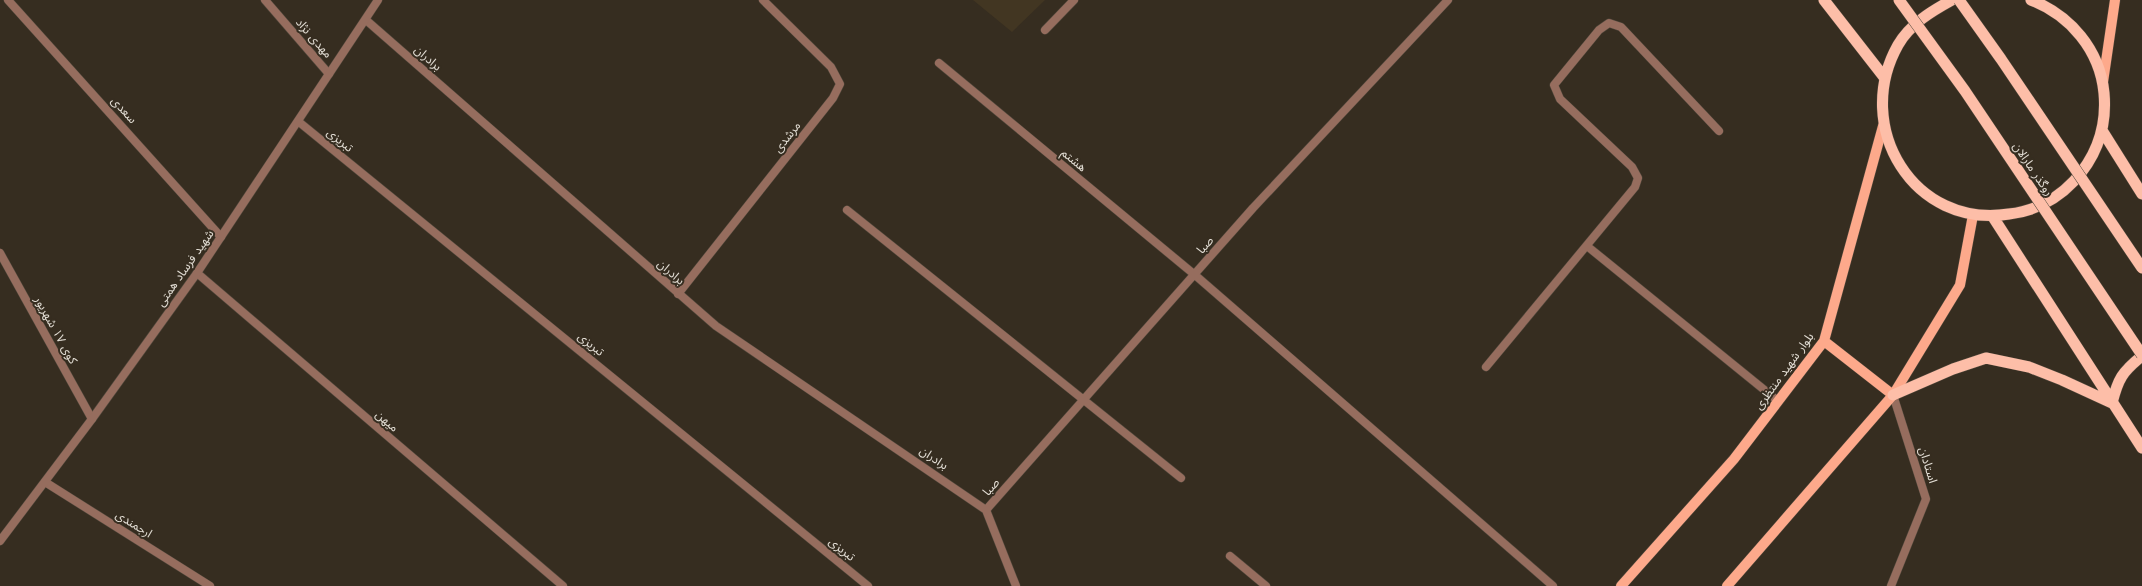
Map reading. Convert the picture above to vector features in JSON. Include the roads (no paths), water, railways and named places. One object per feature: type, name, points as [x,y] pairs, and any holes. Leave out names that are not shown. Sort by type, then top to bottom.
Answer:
[{"type":"highway","points":[[1824,0],[1884,77]]},
{"type":"highway","name":"روگذر مارالان","points":[[1899,0],[1965,92],[2142,356]]},
{"type":"highway","points":[[1952,0],[1922,18],[1898,44],[1884,77],[1881,102],[1883,126],[1895,157],[1914,184],[1941,204],[1973,215],[1993,217],[2029,211],[2062,194],[2087,166],[2103,132],[2106,107],[2103,82],[2092,52],[2074,26],[2048,7],[2031,0]]},
{"type":"highway","points":[[1959,0],[2001,59],[2142,268]]},
{"type":"highway","points":[[2103,132],[2142,194]]},
{"type":"highway","points":[[1993,217],[2142,448]]},
{"type":"highway","points":[[2112,403],[2118,380],[2130,365],[2142,356]]},
{"type":"highway","points":[[1894,395],[1953,369],[1986,358],[2029,367],[2062,380],[2112,403]]},
{"type":"main road","points":[[2103,82],[2115,0]]},
{"type":"main road","name":"بلوار شهید منتظری","points":[[1621,586],[1734,459],[1824,341],[1883,126]]},
{"type":"main road","points":[[1727,586],[1894,395],[1960,284],[1973,215]]},
{"type":"main road","points":[[1824,341],[1894,395]]},
{"type":"street","name":"سعدی","points":[[8,0],[221,237]]},
{"type":"street","name":"مهدی نژاد","points":[[265,0],[329,74]]},
{"type":"street","name":"شهید فرساد همتی","points":[[0,541],[92,419],[197,273],[299,122],[378,0]]},
{"type":"street","name":"مرشدی","points":[[678,294],[833,98],[840,84],[831,67],[763,0]]},
{"type":"street","points":[[1045,30],[1074,0]]},
{"type":"street","name":"صبا","points":[[986,510],[1253,208],[1448,0]]},
{"type":"street","name":"برادران","points":[[366,20],[716,326],[986,510]]},
{"type":"street","points":[[1486,367],[1635,187],[1638,178],[1632,167],[1560,99],[1554,85],[1598,30],[1609,23],[1621,27],[1719,131]]},
{"type":"street","name":"هشتم","points":[[939,63],[1195,275],[1553,586]]},
{"type":"street","name":"تبریزی","points":[[299,122],[868,586]]},
{"type":"street","points":[[847,210],[1181,478]]},
{"type":"street","points":[[1587,246],[1778,401]]},
{"type":"street","name":"کوی ۱۷ شهریور","points":[[0,253],[92,419]]},
{"type":"street","name":"میهن","points":[[197,273],[563,586]]},
{"type":"street","name":"استادان","points":[[1891,586],[1926,499],[1894,395]]},
{"type":"street","name":"ارجمندی","points":[[44,482],[210,586]]},
{"type":"street","points":[[986,510],[1016,586]]},
{"type":"street","points":[[1230,556],[1266,586]]}]
